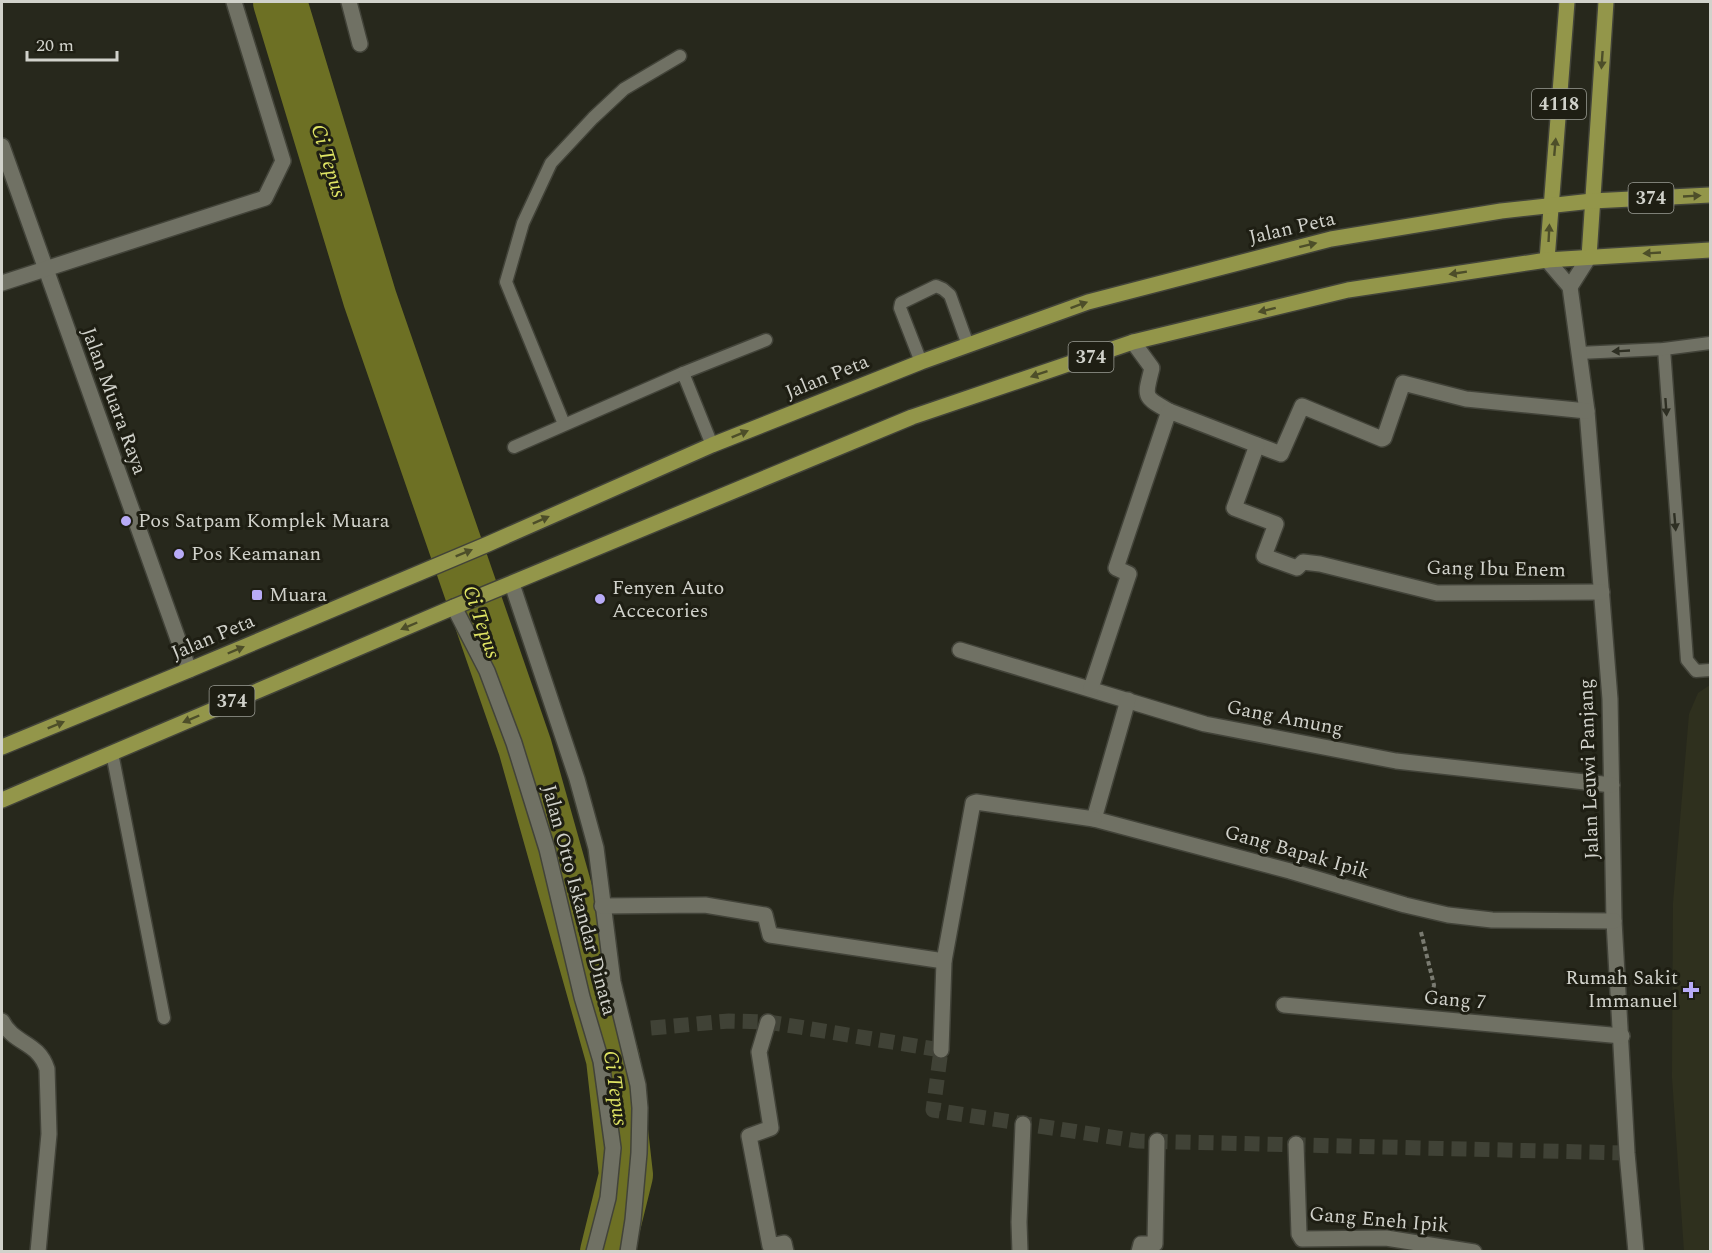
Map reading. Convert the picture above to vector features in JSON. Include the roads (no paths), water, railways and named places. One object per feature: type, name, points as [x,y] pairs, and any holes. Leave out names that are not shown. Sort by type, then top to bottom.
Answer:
[{"type":"main road","name":"4118","points":[[1547,260],[1567,2]]},
{"type":"main road","name":"4118","points":[[1589,257],[1606,2]]},
{"type":"main road","name":"Jalan Peta","points":[[2,747],[488,544],[712,445],[921,362],[1088,302],[1331,239],[1501,211],[1592,201],[1710,195]]},
{"type":"main road","name":"374","points":[[2,800],[459,605],[912,417],[1133,342],[1348,290],[1547,260],[1710,250]]},
{"type":"street","points":[[2,282],[265,198],[283,161],[234,2]]},
{"type":"street","points":[[349,2],[360,44]]},
{"type":"street","name":"Jalan Muara Raya","points":[[2,146],[189,670]]},
{"type":"street","points":[[1547,260],[1570,287],[1589,257]]},
{"type":"street","name":"Jalan Leuwi Panjang","points":[[1570,287],[1587,411],[1610,699],[1614,921],[1627,1153],[1636,1251]]},
{"type":"street","points":[[1133,342],[1152,368],[1146,393],[1149,400],[1169,411],[1281,454],[1302,406],[1382,439],[1403,383],[1466,399],[1587,411]]},
{"type":"street","points":[[1091,688],[1129,574],[1116,568],[1169,411]]},
{"type":"street","name":"Gang Ibu Enem","points":[[1257,445],[1234,509],[1276,524],[1264,556],[1297,568],[1303,562],[1320,564],[1437,593],[1602,591]]},
{"type":"street","points":[[509,586],[577,779],[596,848],[613,982],[638,1085],[640,1108],[639,1153],[628,1251]]},
{"type":"street","name":"Jalan Otto Iskandar Dinata","points":[[459,605],[514,743],[547,849],[582,997],[602,1061],[613,1148],[608,1198],[594,1251]]},
{"type":"street","name":"Gang Amung","points":[[960,650],[1205,724],[1396,761],[1612,785]]},
{"type":"street","points":[[1094,819],[1128,700]]},
{"type":"street","name":"Gang Bapak Ipik","points":[[944,961],[973,803],[976,802],[1094,819],[1448,915],[1492,920],[1614,921]]},
{"type":"street","points":[[602,906],[705,905],[765,915],[770,934],[944,961],[940,1050]]},
{"type":"street","name":"Gang 7","points":[[1284,1005],[1622,1036]]},
{"type":"street","points":[[2,1021],[11,1034],[38,1051],[47,1069],[49,1134],[38,1251]]},
{"type":"street","points":[[768,1022],[759,1052],[771,1128],[749,1136],[770,1246],[784,1243],[786,1251]]},
{"type":"street","points":[[1020,1251],[1023,1124]]},
{"type":"street","points":[[1139,1251],[1141,1244],[1155,1244],[1157,1141]]},
{"type":"street","name":"Gang Eneh Ipik","points":[[1296,1144],[1299,1234],[1302,1239],[1386,1238],[1474,1251]]},
{"type":"lane","points":[[564,424],[506,282],[523,222],[551,163],[624,89],[680,56]]},
{"type":"lane","points":[[921,362],[900,308],[901,303],[936,286],[950,295],[968,345]]},
{"type":"lane","points":[[514,447],[683,373],[766,340]]},
{"type":"lane","points":[[1579,353],[1664,349],[1710,343]]},
{"type":"lane","points":[[1664,349],[1686,660],[1695,671],[1710,670]]},
{"type":"lane","points":[[683,373],[712,445]]},
{"type":"lane","points":[[112,753],[164,1018]]},
{"type":"waterway","name":"Ci Tepus","points":[[280,2],[370,299],[525,747],[613,1059],[626,1175],[607,1252]]},
{"type":"tunnel","points":[[651,1028],[729,1021],[768,1022],[941,1050],[933,1110],[1138,1141],[1627,1153]]},
{"type":"place","name":"Pos Satpam Komplek Muara","points":[[126,521]]},
{"type":"place","name":"Pos Keamanan","points":[[179,554]]},
{"type":"place","name":"Muara","points":[[257,595]]},
{"type":"place","name":"Fenyen Auto Accecories","points":[[600,599]]},
{"type":"place","name":"Rumah Sakit Immanuel","points":[[1691,990]]}]
